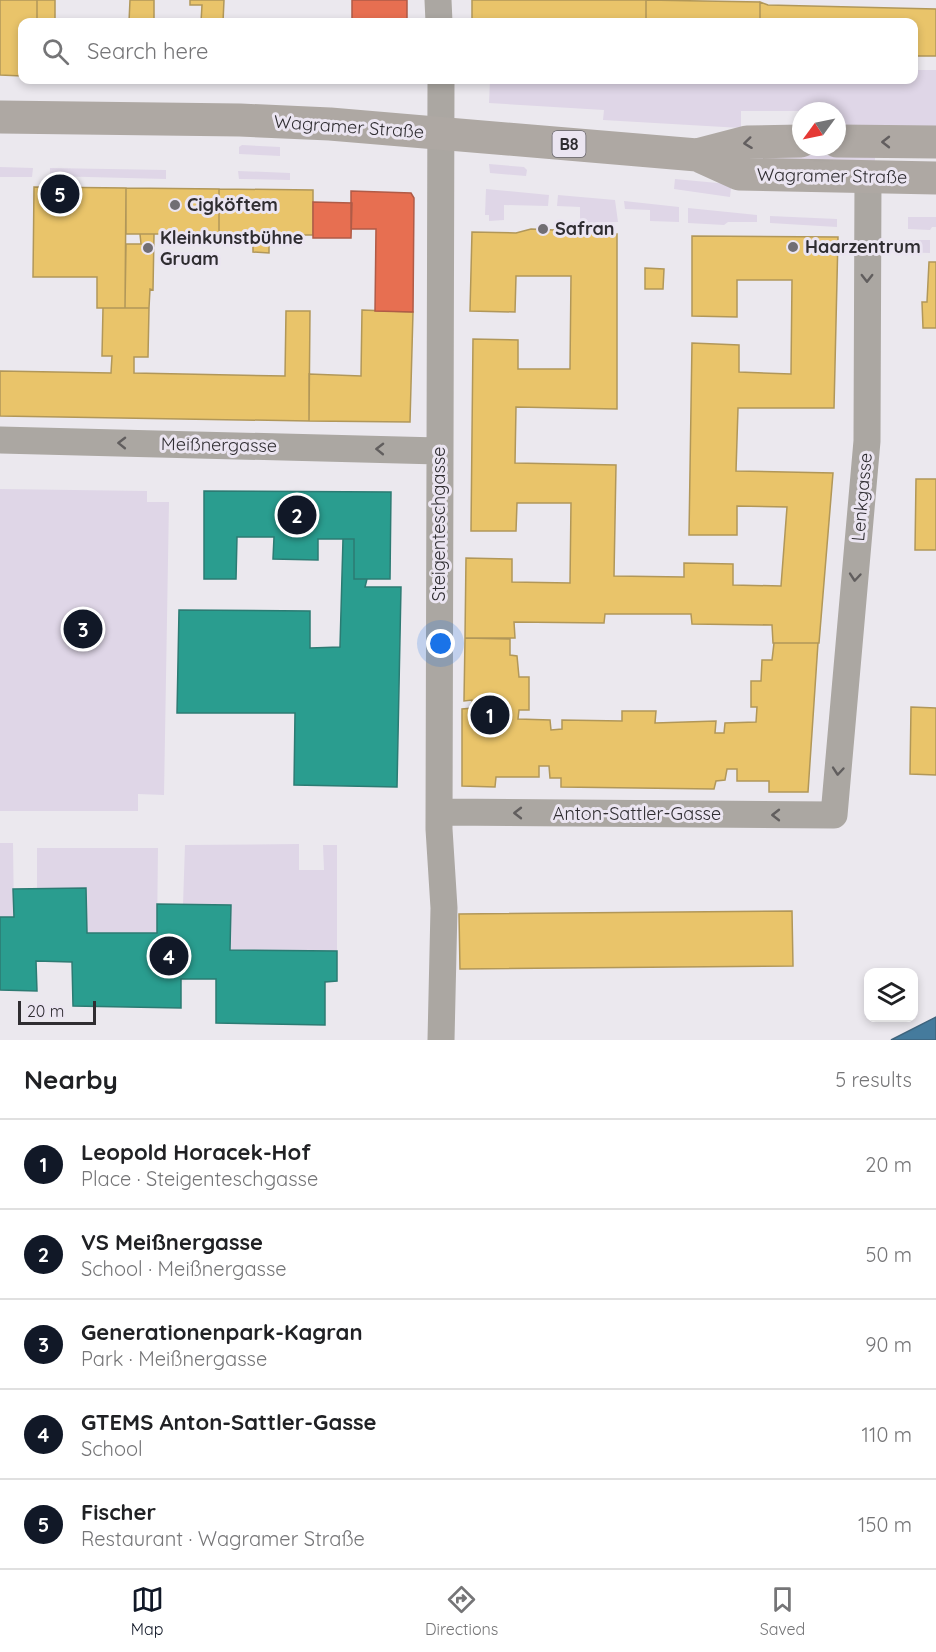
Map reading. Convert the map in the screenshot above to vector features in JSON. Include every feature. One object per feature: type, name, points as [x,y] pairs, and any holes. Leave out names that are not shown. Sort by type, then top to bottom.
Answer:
[{"type":"main road","name":"Wagramer Straße","points":[[0,117],[240,120],[330,124],[697,155],[739,174],[936,178]]},
{"type":"main road","name":"Wagramer Straße","points":[[697,155],[747,142],[792,141]]},
{"type":"main road","name":"Wagramer Straße","points":[[846,141],[936,142]]},
{"type":"street","points":[[438,0],[439,18]]},
{"type":"street","name":"Steigenteschgasse","points":[[441,84],[438,451],[440,812],[444,908],[441,1040]]},
{"type":"street","name":"Lenkgasse","points":[[834,815],[867,441],[868,177]]},
{"type":"street","name":"Meißnergasse","points":[[0,440],[438,451]]},
{"type":"street","name":"Anton-Sattler-Gasse","points":[[440,812],[834,815]]},
{"type":"shaded area","points":[[918,70],[936,70],[936,127],[846,130],[846,102],[792,102],[792,111],[741,111],[741,128],[603,120],[604,110],[489,103],[490,84],[918,84]]},
{"type":"shaded area","points":[[242,145],[280,147],[280,156],[239,154],[239,147]]},
{"type":"shaded area","points":[[784,155],[875,156],[875,166],[739,161]]},
{"type":"shaded area","points":[[489,164],[524,167],[527,170],[526,176],[490,173]]},
{"type":"shaded area","points":[[0,167],[33,168],[32,177],[0,177]]},
{"type":"shaded area","points":[[50,168],[166,170],[166,179],[50,176]]},
{"type":"shaded area","points":[[238,171],[290,173],[290,180],[239,179]]},
{"type":"shaded area","points":[[675,179],[728,184],[731,188],[730,197],[674,189]]},
{"type":"shaded area","points":[[486,189],[549,195],[548,206],[504,205],[504,220],[489,221],[489,215],[485,215]]},
{"type":"shaded area","points":[[558,195],[615,200],[618,222],[581,223],[580,207],[557,206]]},
{"type":"shaded area","points":[[624,201],[679,207],[679,222],[650,221],[650,210],[625,209]]},
{"type":"shaded area","points":[[688,208],[757,215],[757,222],[728,222],[724,225],[688,223]]},
{"type":"shaded area","points":[[770,216],[837,219],[837,227],[770,223]]},
{"type":"shaded area","points":[[908,217],[936,217],[936,227],[930,230],[908,229]]},
{"type":"shaded area","points":[[899,240],[930,240],[930,253],[899,252]]},
{"type":"shaded area","points":[[0,489],[147,491],[147,502],[169,502],[164,795],[138,794],[138,811],[0,811]]},
{"type":"shaded area","points":[[0,843],[13,843],[14,917],[0,917]]},
{"type":"shaded area","points":[[299,844],[299,870],[324,870],[323,845],[337,845],[337,951],[230,950],[231,906],[183,905],[185,845]]},
{"type":"shaded area","points":[[37,848],[158,848],[157,933],[87,933],[86,888],[37,889]]},
{"type":"building: Homes","points":[[0,0],[37,0],[37,18],[18,18],[18,76],[0,75]]},
{"type":"building: Homes","points":[[37,0],[55,0],[55,18],[37,18]]},
{"type":"building: Homes","points":[[130,0],[154,0],[154,18],[129,18]]},
{"type":"building: Homes","points":[[190,0],[224,0],[223,18],[201,18],[202,5],[190,5]]},
{"type":"building: Homes","points":[[472,0],[646,0],[646,18],[472,18]]},
{"type":"building: Homes","points":[[646,0],[760,2],[760,18],[646,18]]},
{"type":"building: Homes","points":[[760,2],[768,5],[936,9],[936,56],[918,56],[918,18],[760,18]]},
{"type":"building: Homes","points":[[34,187],[126,188],[125,308],[97,308],[97,277],[33,277]]},
{"type":"building: Homes","points":[[126,188],[219,189],[219,234],[126,234]]},
{"type":"building: Homes","points":[[219,189],[313,190],[313,235],[300,235],[301,245],[269,244],[269,253],[253,252],[253,243],[230,243],[231,235],[219,234]]},
{"type":"building: Homes","points":[[531,229],[617,234],[617,409],[516,407],[515,463],[616,465],[614,576],[684,577],[684,563],[733,564],[733,585],[781,586],[787,507],[737,506],[737,535],[689,535],[692,343],[739,345],[739,372],[791,374],[792,280],[737,280],[737,317],[692,316],[692,236],[838,237],[834,408],[738,408],[736,471],[833,473],[819,643],[773,643],[772,625],[692,624],[691,614],[605,614],[604,623],[514,622],[515,638],[465,638],[466,558],[512,559],[512,582],[570,583],[571,503],[517,503],[516,531],[471,531],[473,339],[518,340],[518,369],[570,369],[571,276],[516,276],[515,312],[470,311],[472,232],[516,233]]},
{"type":"building: Homes","points":[[140,234],[154,234],[153,290],[150,289],[149,308],[125,308],[126,244],[141,244]]},
{"type":"building: Homes","points":[[929,262],[936,262],[936,328],[923,328],[922,302],[927,302]]},
{"type":"building: Homes","points":[[645,268],[664,269],[663,289],[645,289]]},
{"type":"building: Homes","points":[[103,308],[149,308],[148,357],[134,357],[134,373],[285,376],[286,311],[310,311],[309,421],[0,416],[0,371],[111,373],[112,356],[102,356]]},
{"type":"building: Homes","points":[[362,310],[413,312],[410,422],[309,421],[309,374],[361,376]]},
{"type":"building: Homes","points":[[916,479],[936,479],[936,550],[915,550]]},
{"type":"building: Homes","points":[[465,638],[510,639],[510,655],[517,656],[519,677],[529,677],[529,710],[519,710],[518,719],[550,720],[551,730],[562,729],[562,720],[622,721],[622,711],[656,711],[655,723],[716,721],[715,733],[724,733],[725,723],[756,722],[757,707],[751,707],[751,681],[761,681],[762,660],[772,660],[774,643],[818,643],[808,792],[769,792],[769,781],[737,781],[737,769],[727,769],[725,780],[716,781],[714,789],[561,787],[561,778],[550,778],[549,766],[539,766],[539,777],[496,777],[495,787],[462,786],[462,709],[473,708],[472,700],[464,701]]},
{"type":"building: Homes","points":[[911,707],[936,708],[936,775],[910,774]]},
{"type":"building: Homes","points":[[792,911],[793,966],[460,969],[459,914]]},
{"type":"building: Shops","points":[[352,0],[407,0],[407,18],[352,18]]},
{"type":"building: Shops","points":[[351,191],[411,193],[414,198],[413,312],[375,311],[376,229],[351,229]]},
{"type":"building: Shops","points":[[313,202],[352,203],[351,238],[313,238]]},
{"type":"building: Schools","points":[[204,491],[391,492],[390,579],[354,579],[354,539],[318,539],[318,560],[273,559],[274,537],[237,537],[236,579],[204,579]]},
{"type":"building: Schools","points":[[343,539],[354,539],[354,579],[367,579],[365,587],[401,587],[397,787],[294,785],[295,713],[177,713],[179,610],[310,611],[310,648],[340,647]]},
{"type":"building: Schools","points":[[86,888],[87,933],[157,933],[157,904],[231,905],[230,950],[337,951],[337,981],[325,982],[325,1025],[216,1023],[216,979],[181,979],[181,1008],[73,1006],[72,962],[36,961],[37,991],[0,990],[0,917],[14,917],[13,889]]},
{"type":"building: Public","points":[[936,1017],[936,1040],[891,1040]]},
{"type":"place","name":"Fischer","points":[[60,194]]},
{"type":"place","name":"Cigköftem","points":[[175,205]]},
{"type":"place","name":"Safran","points":[[543,229]]},
{"type":"place","name":"Haarzentrum","points":[[793,247]]},
{"type":"place","name":"Kleinkunstbühne Gruam","points":[[148,248]]},
{"type":"place","name":"VS Meißnergasse","points":[[297,515]]},
{"type":"place","name":"Generationenpark-Kagran","points":[[83,629]]},
{"type":"place","name":"Leopold Horacek-Hof","points":[[490,715]]},
{"type":"place","name":"GTEMS Anton-Sattler-Gasse","points":[[169,956]]}]
